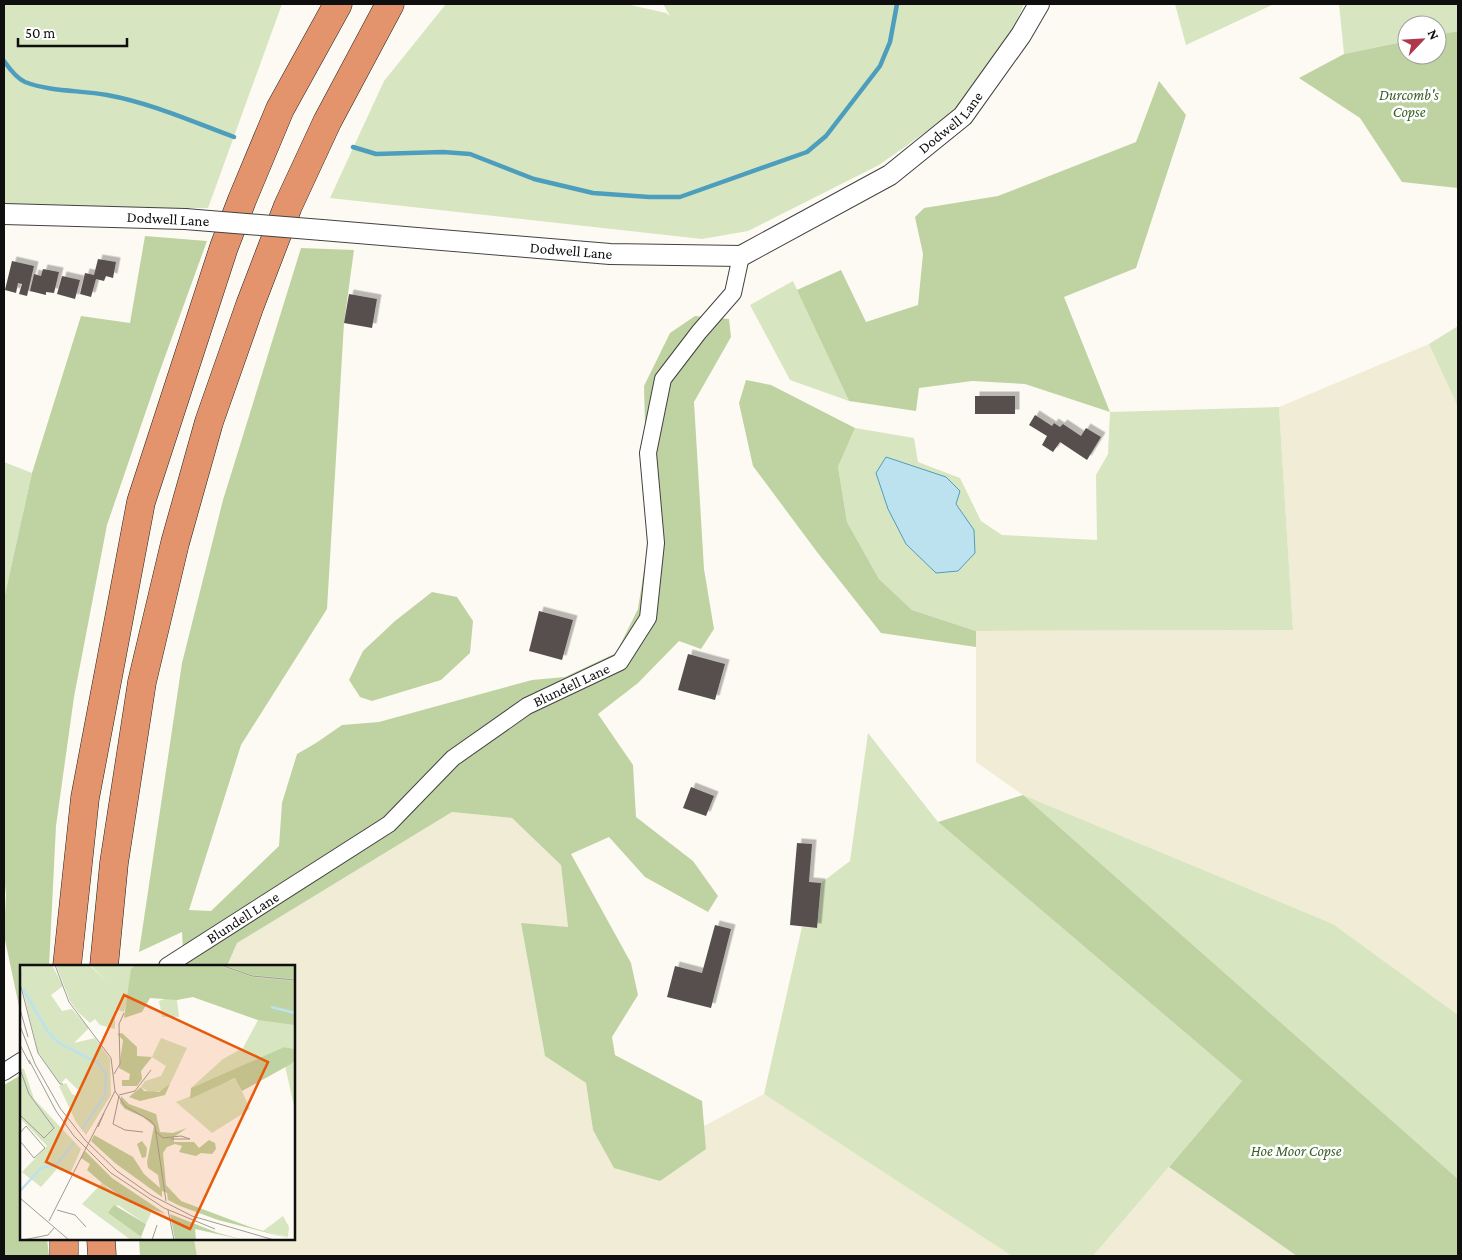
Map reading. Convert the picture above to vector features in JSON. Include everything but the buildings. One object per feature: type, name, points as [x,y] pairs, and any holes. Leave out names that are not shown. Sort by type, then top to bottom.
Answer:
[{"type":"highway","points":[[67,965],[85,798],[141,502],[224,247],[242,200],[280,109],[338,4]]},
{"type":"highway","points":[[104,965],[114,864],[142,682],[175,543],[207,432],[250,305],[288,206],[327,122],[390,4]]},
{"type":"highway","points":[[64,1240],[64,1256]]},
{"type":"highway","points":[[101,1240],[102,1256]]},
{"type":"street","name":"Dodwell Lane","points":[[4,214],[184,219],[610,254],[741,256],[890,175],[963,116],[1021,35],[1039,4]]},
{"type":"street","name":"Blundell Lane","points":[[169,965],[389,824],[453,758],[527,706],[620,662],[648,618],[656,544],[648,453],[663,379],[699,332],[733,293],[741,256]]},
{"type":"street","points":[[4,1072],[20,1062]]},
{"type":"shaded area","points":[[1429,344],[1458,407],[1458,1015],[1333,924],[1023,795],[976,762],[976,631],[1293,630],[1279,407]]},
{"type":"shaded area","points":[[452,812],[512,818],[561,865],[568,927],[521,924],[545,1056],[586,1083],[593,1130],[706,1149],[704,1126],[764,1094],[1012,1256],[197,1256],[194,1240],[295,1240],[295,965],[227,965],[237,943]]},
{"type":"shaded area","points":[[1169,1167],[1297,1256],[1093,1256]]},
{"type":"green space","points":[[4,4],[282,4],[208,208],[4,209]]},
{"type":"green space","points":[[446,4],[626,4],[666,13],[670,16],[663,4],[1024,4],[1014,27],[954,112],[879,165],[748,231],[702,239],[330,198],[384,81]]},
{"type":"green space","points":[[1175,4],[1274,4],[1186,45]]},
{"type":"green space","points":[[1339,4],[1458,4],[1458,31],[1447,33],[1447,15],[1397,15],[1397,43],[1344,54]]},
{"type":"green space","name":"Durcomb's Copse","points":[[1458,31],[1458,188],[1402,182],[1360,118],[1299,78],[1344,54],[1397,43],[1397,65],[1447,65],[1447,33]]},
{"type":"green space","points":[[1159,81],[1186,115],[1136,268],[1064,297],[1110,412],[1025,384],[972,381],[919,388],[916,411],[849,401],[797,290],[841,270],[866,322],[918,305],[923,254],[915,217],[924,208],[998,196],[1136,142]]},
{"type":"green space","points":[[145,236],[207,241],[107,525],[74,697],[56,826],[49,965],[20,965],[20,1011],[4,935],[6,895],[4,874],[4,599],[32,473],[81,316],[130,323]]},
{"type":"green space","points":[[301,248],[354,250],[344,323],[327,609],[241,745],[189,910],[211,911],[279,846],[282,803],[297,754],[342,725],[379,722],[532,680],[565,677],[616,653],[638,609],[648,544],[644,386],[670,333],[695,316],[729,319],[731,337],[694,402],[704,569],[714,629],[701,649],[679,641],[638,683],[598,714],[633,765],[636,817],[693,861],[718,896],[708,912],[645,877],[609,837],[571,854],[631,963],[638,995],[612,1037],[615,1055],[702,1101],[706,1149],[660,1181],[614,1168],[593,1130],[586,1083],[545,1056],[521,923],[568,927],[561,865],[512,818],[452,812],[237,943],[227,965],[184,965],[182,932],[139,952],[182,663],[223,500]]},
{"type":"green space","points":[[793,281],[849,401],[790,380],[750,305]]},
{"type":"green space","points":[[1458,326],[1458,407],[1429,344]]},
{"type":"green space","points":[[746,380],[771,385],[855,428],[838,467],[847,522],[879,579],[912,610],[976,631],[976,647],[881,633],[817,552],[753,466],[739,403]]},
{"type":"green space","points":[[1279,407],[1293,630],[976,631],[912,610],[879,579],[847,522],[838,467],[855,428],[914,438],[918,462],[960,478],[981,521],[1002,535],[1097,540],[1096,475],[1108,454],[1110,412]]},
{"type":"green space","points":[[4,462],[32,473],[4,599]]},
{"type":"green space","points":[[432,592],[457,597],[473,621],[470,653],[441,680],[372,701],[360,697],[349,680],[363,651],[395,621]]},
{"type":"green space","points":[[868,733],[938,822],[1242,1081],[1093,1256],[1012,1256],[764,1094],[802,927],[817,928],[821,883],[850,861]]},
{"type":"green space","points":[[1023,795],[1333,924],[1458,1015],[1458,1179]]},
{"type":"green space","name":"Hoe Moor Copse","points":[[1023,795],[1458,1179],[1458,1256],[1297,1256],[1169,1167],[1242,1081],[938,822]]},
{"type":"green space","points":[[20,1076],[20,1240],[47,1240],[49,1256],[4,1256],[4,1085]]},
{"type":"green space","points":[[139,1240],[194,1240],[197,1256],[140,1256]]},
{"type":"water","points":[[886,457],[946,477],[960,491],[956,504],[974,530],[975,553],[958,571],[936,573],[906,544],[888,509],[876,473]]},
{"type":"waterway","points":[[353,147],[376,154],[443,152],[470,154],[534,179],[593,193],[680,197],[807,152],[826,136],[880,66],[890,42],[897,4]]},
{"type":"waterway","points":[[4,61],[10,70],[25,82],[45,88],[97,93],[123,98],[172,113],[234,137]]}]
